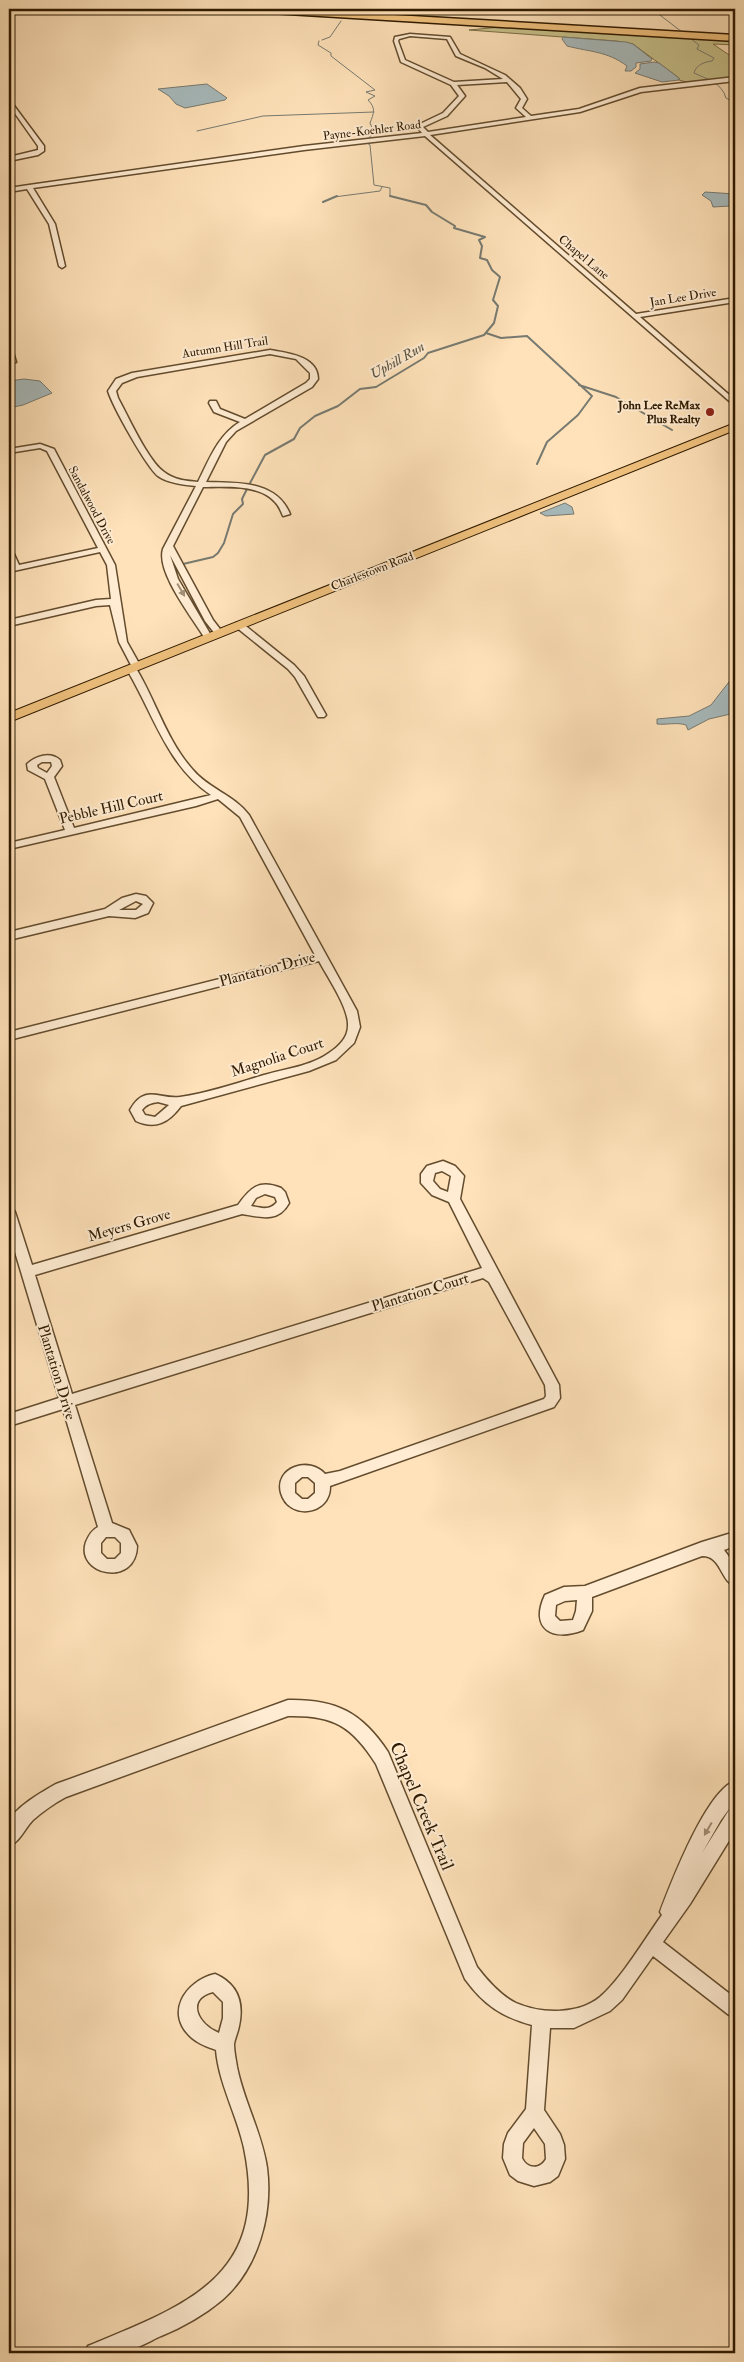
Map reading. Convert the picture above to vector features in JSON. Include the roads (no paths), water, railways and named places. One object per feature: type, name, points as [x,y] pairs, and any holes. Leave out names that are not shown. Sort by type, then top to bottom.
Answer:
[{"type":"highway","points":[[252,9],[668,32]]},
{"type":"highway","points":[[324,9],[735,38]]},
{"type":"highway","points":[[698,34],[735,33]]},
{"type":"main road","name":"Charlestown Road","points":[[9,718],[238,624],[531,510],[735,426]]},
{"type":"street","points":[[508,80],[453,84],[403,62],[396,41],[397,38],[410,35],[448,38],[452,40],[458,55],[503,74],[531,106],[528,116],[519,108],[524,99]]},
{"type":"street","name":"Payne-Koehler Road","points":[[9,190],[304,148],[427,134],[528,116],[586,109],[640,90],[735,79]]},
{"type":"street","name":"Chapel Lane","points":[[453,84],[462,96],[453,108],[454,114],[428,121],[420,127],[735,404]]},
{"type":"street","points":[[9,159],[36,154],[41,151],[41,146],[12,105]]},
{"type":"street","points":[[29,187],[52,224],[62,266]]},
{"type":"street","points":[[62,266],[70,269],[55,270],[62,266]]},
{"type":"street","name":"Jan Lee Drive","points":[[635,316],[735,300]]},
{"type":"street","points":[[9,352],[13,360]]},
{"type":"street","name":"Autumn Hill Trail","points":[[201,483],[170,478],[157,470],[114,398],[112,391],[115,384],[135,375],[263,353],[288,354],[305,362],[314,373],[312,382],[246,422],[226,437],[165,556],[169,569],[214,635]]},
{"type":"street","points":[[213,404],[217,410],[246,422]]},
{"type":"street","name":"Sandalwood Drive","points":[[9,451],[40,446],[50,449],[112,568],[117,614],[123,642],[135,667]]},
{"type":"street","points":[[201,483],[262,490],[277,498],[286,514]]},
{"type":"street","points":[[9,552],[12,569],[103,549]]},
{"type":"street","points":[[9,623],[106,602],[114,603],[117,614]]},
{"type":"street","points":[[238,624],[290,667],[299,677],[321,715]]},
{"type":"street","name":"Plantation Drive","points":[[9,1036],[321,957],[244,815],[234,805],[190,774],[168,736],[135,667]]},
{"type":"street","points":[[49,777],[71,832]]},
{"type":"street","name":"Pebble Hill Court","points":[[9,846],[196,803],[220,795]]},
{"type":"street","points":[[9,936],[109,912]]},
{"type":"street","name":"Magnolia Court","points":[[177,1102],[322,1063],[341,1051],[352,1035],[353,1019],[347,1003],[321,957]]},
{"type":"street","points":[[322,1480],[340,1477],[549,1403],[553,1398],[552,1385],[454,1200]]},
{"type":"street","name":"Meyers Grove","points":[[27,1272],[242,1209]]},
{"type":"street","name":"Plantation Drive","points":[[9,1212],[107,1531]]},
{"type":"street","name":"Plantation Court","points":[[9,1420],[479,1274],[484,1273],[494,1278]]},
{"type":"street","points":[[585,1593],[590,1593],[702,1549],[735,1539]]},
{"type":"street","points":[[710,1548],[721,1556],[735,1579]]},
{"type":"street","name":"Chapel Creek Trail","points":[[9,1838],[22,1818],[62,1790],[288,1708],[316,1708],[330,1711],[343,1716],[365,1733],[382,1758],[471,1973],[480,1985],[500,2004],[520,2013],[542,2019],[574,2018],[604,2005],[627,1981],[694,1883],[735,1816]]},
{"type":"street","name":"Chapel Creek Trail","points":[[665,1923],[678,1886],[696,1849],[717,1813],[735,1789]]},
{"type":"street","points":[[652,1944],[735,2009]]},
{"type":"street","points":[[535,2112],[542,2019]]},
{"type":"street","points":[[95,2353],[199,2306],[228,2280],[249,2244],[256,2225],[259,2205],[258,2164],[231,2077],[225,2053],[225,2044]]},
{"type":"waterway","points":[[410,9],[431,12]]},
{"type":"waterway","points":[[652,9],[699,45],[697,49],[714,58],[712,61],[698,66],[694,73],[718,85],[726,98],[735,103]]},
{"type":"waterway","name":"Uphill Run","points":[[322,40],[330,37],[341,21]]},
{"type":"waterway","name":"Uphill Run","points":[[319,41],[318,45],[331,53],[331,56],[375,90],[366,92],[375,96],[368,100],[371,103],[373,112]]},
{"type":"waterway","points":[[197,131],[263,116],[373,112]]},
{"type":"waterway","name":"Uphill Run","points":[[368,139],[374,132],[370,123],[373,112]]},
{"type":"waterway","name":"Uphill Run","points":[[367,143],[370,145],[374,185],[390,188],[390,196]]},
{"type":"waterway","points":[[335,197],[380,191],[382,187]]},
{"type":"waterway","name":"Uphill Run","points":[[249,485],[265,455],[294,439],[300,428],[315,416],[338,406],[360,389],[376,387],[424,358],[428,353],[484,335],[494,323],[498,306],[493,300],[500,277],[492,270],[487,260],[480,258],[482,246],[479,240],[485,237],[454,228],[455,226],[432,212],[426,205],[390,196]]},
{"type":"waterway","name":"Uphill Run","points":[[390,196],[395,197]]},
{"type":"waterway","points":[[323,202],[335,197]]},
{"type":"waterway","points":[[486,333],[501,338],[527,336],[581,386]]},
{"type":"waterway","points":[[537,464],[547,442],[578,415],[592,396],[581,386]]},
{"type":"waterway","points":[[581,386],[616,397],[672,430]]},
{"type":"waterway","name":"Uphill Run","points":[[183,564],[213,557],[218,553],[224,543],[233,514],[243,504],[242,499],[247,489]]},
{"type":"place","name":"John Lee ReMax Plus Realty","points":[[710,412]]}]
